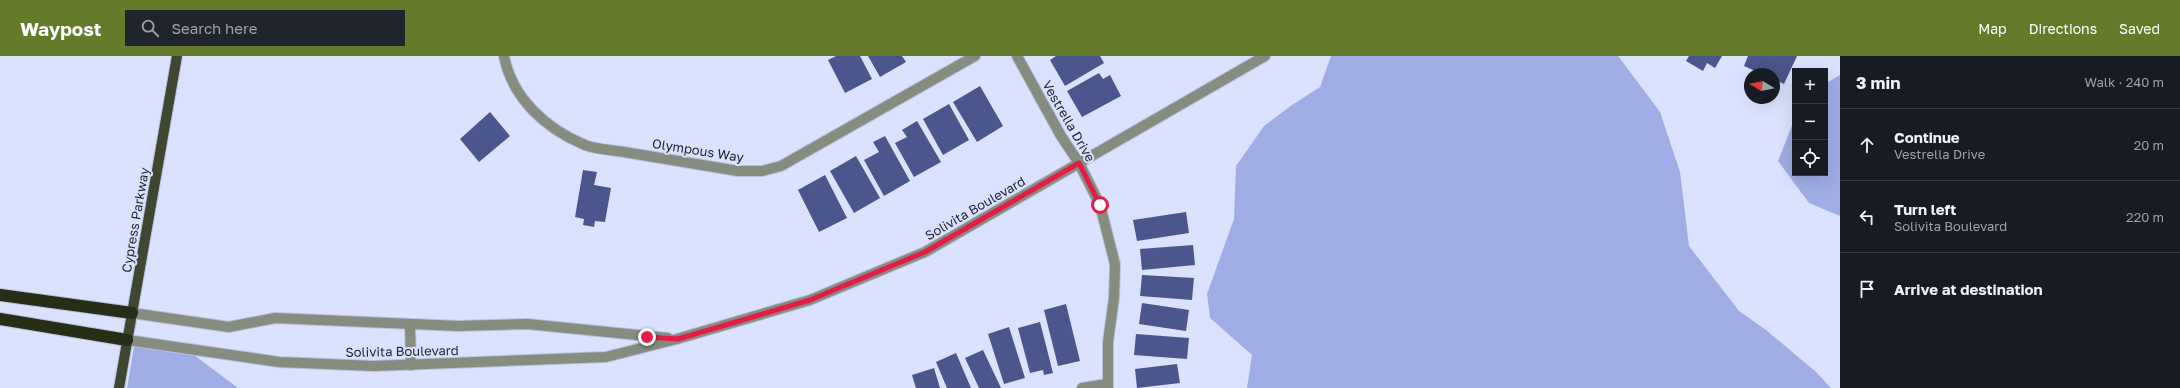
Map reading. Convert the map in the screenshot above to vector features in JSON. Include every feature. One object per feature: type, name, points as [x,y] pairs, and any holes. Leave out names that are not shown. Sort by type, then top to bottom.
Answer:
[{"type":"highway","points":[[0,295],[132,313]]},
{"type":"highway","points":[[0,320],[127,340]]},
{"type":"main road","name":"Cypress Parkway","points":[[119,388],[177,56]]},
{"type":"street","name":"Olympous Way","points":[[504,56],[506,68],[518,91],[533,112],[566,136],[586,145],[738,171],[762,171],[781,166],[975,56]]},
{"type":"street","name":"Vestrella Drive","points":[[1018,56],[1061,136],[1079,163],[1100,205],[1114,264],[1114,298],[1108,342],[1107,386]]},
{"type":"street","name":"Solivita Boulevard","points":[[127,340],[279,362],[374,366],[606,357],[678,339],[810,300],[925,252],[1265,56]]},
{"type":"street","name":"Solivita Boulevard","points":[[132,313],[229,327],[275,318],[410,325],[527,324],[678,339]]},
{"type":"street","points":[[410,325],[411,365]]},
{"type":"street","points":[[1082,388],[1107,386]]},
{"type":"shaded area","points":[[1331,56],[1618,56],[1660,112],[1680,172],[1689,246],[1739,311],[1766,330],[1815,371],[1831,388],[1247,388],[1252,355],[1210,318],[1207,294],[1234,219],[1236,166],[1264,126],[1292,105],[1320,87]]},
{"type":"shaded area","points":[[1840,75],[1840,216],[1809,203],[1778,161],[1792,126],[1792,176],[1828,176],[1828,82]]},
{"type":"shaded area","points":[[135,341],[190,352],[238,388],[127,388]]},
{"type":"building","points":[[836,56],[860,56],[872,79],[845,93],[828,60]]},
{"type":"building","points":[[868,56],[902,56],[906,62],[880,77]]},
{"type":"building","points":[[1056,56],[1100,56],[1104,63],[1065,86],[1050,60]]},
{"type":"building","points":[[1689,56],[1722,56],[1715,68],[1707,63],[1703,71],[1686,61]]},
{"type":"building","points":[[1748,56],[1797,56],[1784,84],[1780,82],[1780,68],[1748,68],[1744,66]]},
{"type":"building","points":[[1099,73],[1103,79],[1110,75],[1121,96],[1082,117],[1067,91]]},
{"type":"building","points":[[980,86],[1003,126],[977,142],[953,102]]},
{"type":"building","points":[[949,104],[969,140],[943,155],[923,119]]},
{"type":"building","points":[[490,112],[510,136],[479,162],[460,139]]},
{"type":"building","points":[[917,121],[941,162],[914,177],[895,143],[907,137],[902,130]]},
{"type":"building","points":[[885,136],[910,181],[884,196],[864,160],[879,152],[873,142]]},
{"type":"building","points":[[856,156],[880,198],[854,213],[830,171]]},
{"type":"building","points":[[583,170],[597,172],[594,185],[611,188],[605,222],[595,221],[594,227],[583,225],[584,219],[575,217]]},
{"type":"building","points":[[825,175],[847,218],[819,232],[798,190]]},
{"type":"building","points":[[1186,212],[1189,233],[1137,241],[1133,220]]},
{"type":"building","points":[[1193,245],[1195,265],[1142,270],[1140,249]]},
{"type":"building","points":[[1142,275],[1194,278],[1192,300],[1140,296]]},
{"type":"building","points":[[1142,303],[1189,310],[1186,331],[1139,324]]},
{"type":"building","points":[[1066,304],[1080,361],[1058,366],[1044,310]]},
{"type":"building","points":[[1040,322],[1053,373],[1044,375],[1043,370],[1030,373],[1018,328]]},
{"type":"building","points":[[1009,327],[1025,378],[1004,384],[988,334]]},
{"type":"building","points":[[1136,334],[1189,338],[1187,359],[1134,355]]},
{"type":"building","points":[[983,350],[1001,388],[979,388],[965,358]]},
{"type":"building","points":[[956,353],[971,388],[947,388],[936,362]]},
{"type":"building","points":[[1177,364],[1180,383],[1137,388],[1135,369]]},
{"type":"building","points":[[934,368],[940,388],[916,388],[912,375]]},
{"type":"route","points":[[647,337],[678,339],[810,300],[925,252],[1079,163],[1100,205]]}]
